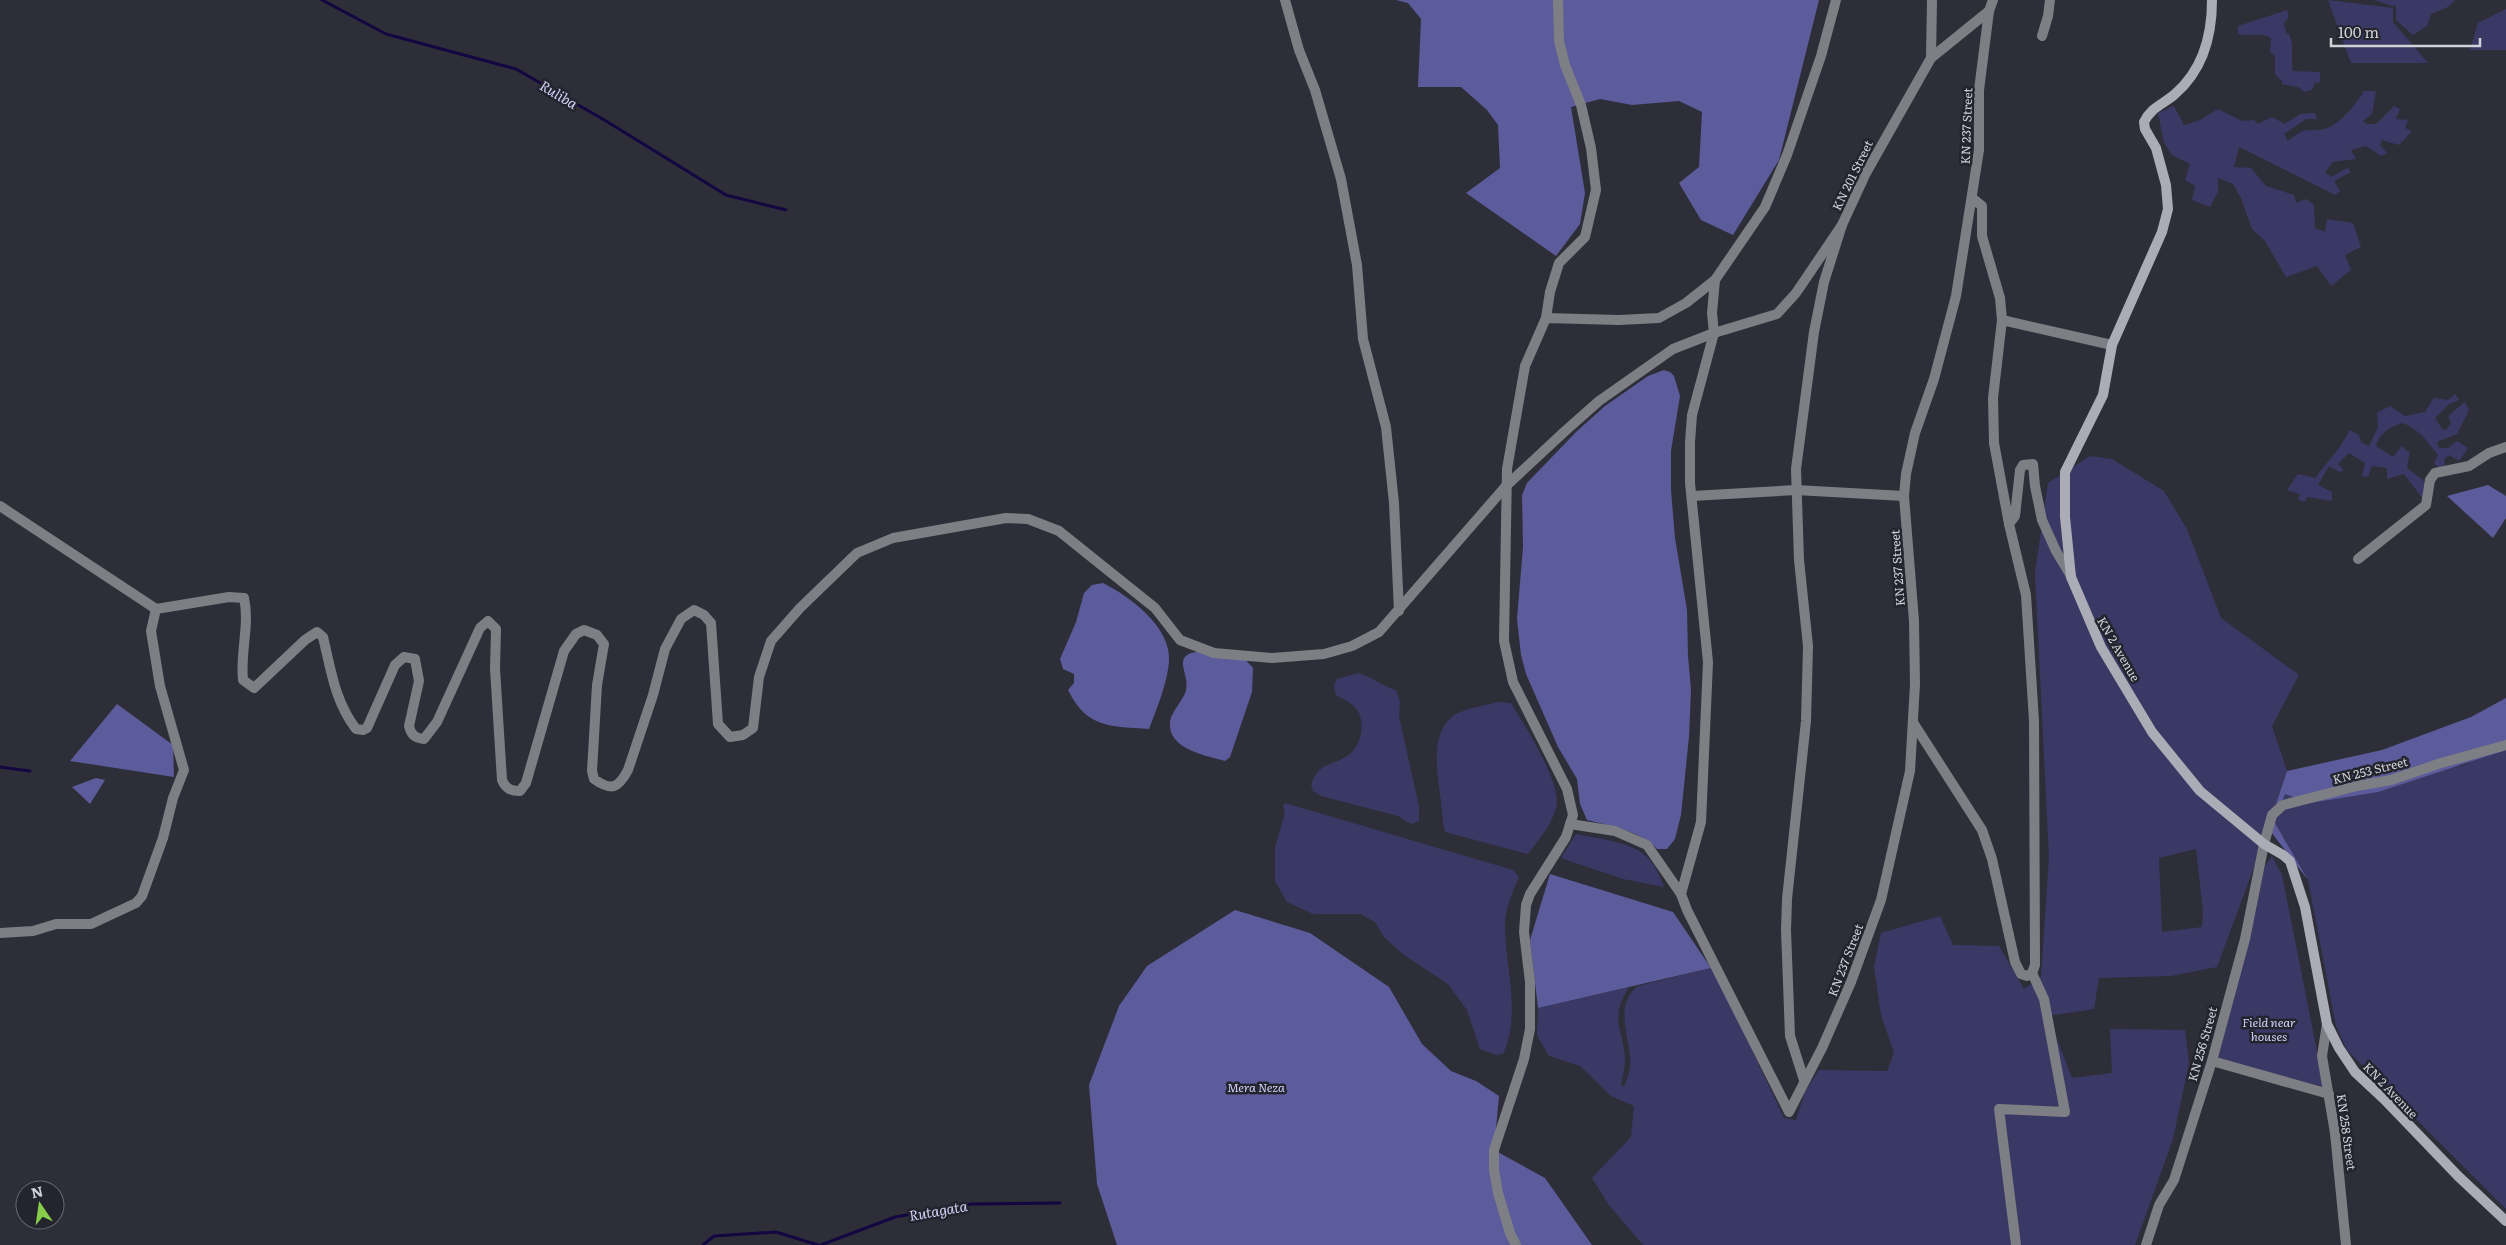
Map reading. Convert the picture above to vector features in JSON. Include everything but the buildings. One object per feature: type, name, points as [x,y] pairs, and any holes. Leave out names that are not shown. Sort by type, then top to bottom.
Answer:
[{"type":"main road","name":"KN 2 Avenue","points":[[2212,0],[2209,36],[2194,76],[2174,96],[2155,107],[2144,122],[2145,129],[2156,148],[2166,184],[2168,209],[2162,232],[2112,345],[2103,396],[2065,472],[2065,517],[2071,577],[2101,646],[2152,732],[2200,791],[2264,844],[2287,858],[2296,877],[2315,951],[2328,1024],[2339,1048],[2356,1072],[2506,1222]]},
{"type":"street","points":[[1285,0],[1299,50],[1315,90],[1340,179],[1357,265],[1363,339],[1386,427],[1394,503],[1400,611]]},
{"type":"street","points":[[1516,1245],[1510,1233],[1498,1193],[1494,1170],[1494,1150],[1524,1059],[1530,1029],[1530,982],[1524,932],[1526,905],[1530,894],[1566,837],[1573,815],[1567,789],[1513,682],[1504,640],[1506,486],[1525,366],[1546,318],[1550,292],[1559,263],[1585,237],[1596,190],[1591,148],[1581,105],[1565,65],[1559,41],[1558,0]]},
{"type":"street","points":[[1546,318],[1618,320],[1659,318],[1686,303],[1715,280],[1765,207],[1787,155],[1809,92],[1836,0]]},
{"type":"street","points":[[1931,58],[1932,0]]},
{"type":"street","points":[[1989,11],[1993,0]]},
{"type":"street","points":[[2042,36],[2050,0]]},
{"type":"street","name":"KN 201 Street","points":[[156,609],[229,597],[244,598],[247,611],[242,666],[243,680],[254,688],[305,640],[317,632],[324,637],[337,697],[345,715],[356,729],[363,730],[367,728],[395,665],[404,657],[415,659],[419,681],[409,726],[411,733],[416,738],[424,739],[437,722],[480,628],[488,621],[496,629],[494,668],[502,780],[505,787],[512,791],[520,791],[526,783],[564,651],[576,634],[584,630],[597,635],[604,644],[597,686],[592,771],[594,778],[599,782],[607,787],[615,786],[623,779],[628,770],[653,695],[665,649],[681,619],[694,610],[704,615],[711,622],[718,724],[730,738],[743,735],[753,728],[759,677],[771,641],[800,608],[857,553],[893,538],[1006,518],[1028,519],[1059,531],[1155,608],[1180,640],[1214,653],[1272,658],[1324,654],[1352,646],[1379,632],[1400,611],[1506,486],[1599,401],[1673,349],[1714,333],[1777,314],[1814,271],[1842,225],[1866,172],[1931,58],[1989,11]]},
{"type":"street","name":"KN 237 Street","points":[[1681,894],[1686,910],[1775,1082],[1786,1110],[1791,1111],[1804,1080],[1822,1048],[1851,982],[1881,900],[1910,771],[1914,724],[1914,621],[1904,496],[1906,474],[1915,434],[1934,379],[1956,296],[1979,150],[1979,90],[1989,11]]},
{"type":"street","points":[[1914,724],[1982,830],[1992,859],[2015,962],[2021,974],[2026,976],[2032,973],[2035,965],[2034,721],[2026,595],[2009,524],[1994,443],[1993,398],[2002,320],[2000,298],[1982,236],[1982,206],[1972,198]]},
{"type":"street","points":[[1804,1080],[1790,1036],[1786,930],[1787,899],[1806,721],[1808,646],[1800,560],[1796,469],[1814,332],[1824,282],[1842,225]]},
{"type":"street","points":[[1681,894],[1701,822],[1708,662],[1692,496],[1690,442],[1692,415],[1714,333],[1712,313],[1715,280]]},
{"type":"street","points":[[2002,320],[2112,345]]},
{"type":"street","points":[[2358,559],[2426,504],[2430,480],[2435,473],[2469,466],[2490,453],[2506,447]]},
{"type":"street","points":[[2009,524],[2015,516],[2020,470],[2023,465],[2033,464],[2035,486],[2042,520],[2056,551],[2071,577]]},
{"type":"street","points":[[1692,496],[1796,490],[1904,496]]},
{"type":"street","points":[[0,506],[156,609],[151,631],[160,686],[184,770],[142,896],[136,903],[90,924],[56,924],[33,931],[6,931],[0,933]]},
{"type":"street","name":"KN 253 Street","points":[[2264,844],[2272,816],[2283,805],[2357,786],[2391,780],[2506,745]]},
{"type":"street","points":[[1570,824],[1615,831],[1647,844],[1681,894]]},
{"type":"street","name":"KN 256 Street","points":[[2146,1245],[2159,1205],[2174,1180],[2212,1061],[2245,939],[2264,844]]},
{"type":"street","points":[[2016,1245],[1999,1109],[2065,1112],[2044,1000],[2032,973]]},
{"type":"street","name":"KN 258 Street","points":[[2328,1024],[2322,1056],[2339,1162],[2346,1245]]},
{"type":"street","points":[[2212,1061],[2329,1094]]},
{"type":"green space","points":[[1396,0],[1819,0],[1779,160],[1733,235],[1701,220],[1679,183],[1699,167],[1702,112],[1679,101],[1632,105],[1600,99],[1571,107],[1585,193],[1580,224],[1556,256],[1466,193],[1500,168],[1498,125],[1487,110],[1461,87],[1418,87],[1421,19],[1408,3]]},
{"type":"green space","points":[[2328,0],[2393,8],[2393,22],[2428,63],[2351,63]]},
{"type":"green space","points":[[2374,0],[2455,0],[2448,7],[2431,14],[2427,26],[2413,35],[2396,20],[2396,5],[2393,6]]},
{"type":"green space","points":[[2506,9],[2506,50],[2470,50],[2478,23]]},
{"type":"green space","points":[[2287,10],[2289,17],[2284,23],[2286,33],[2289,34],[2292,43],[2293,71],[2320,72],[2320,82],[2315,83],[2312,90],[2304,92],[2298,87],[2282,84],[2282,81],[2275,74],[2275,56],[2270,52],[2271,38],[2263,35],[2238,34],[2238,26]]},
{"type":"green space","points":[[2364,91],[2376,91],[2372,114],[2363,121],[2367,124],[2376,124],[2394,106],[2400,109],[2396,119],[2408,120],[2405,128],[2412,131],[2399,145],[2382,140],[2380,145],[2387,153],[2381,156],[2366,146],[2351,150],[2356,159],[2333,162],[2325,172],[2331,177],[2348,168],[2351,172],[2334,181],[2340,191],[2335,195],[2239,147],[2234,167],[2251,168],[2266,186],[2294,195],[2296,203],[2306,199],[2314,205],[2315,228],[2325,232],[2327,219],[2353,223],[2361,247],[2345,255],[2351,270],[2331,286],[2317,266],[2286,277],[2265,241],[2252,229],[2241,198],[2233,184],[2218,178],[2218,192],[2210,207],[2192,200],[2195,186],[2185,180],[2190,164],[2172,155],[2164,143],[2158,113],[2174,106],[2184,125],[2198,121],[2218,109],[2242,121],[2254,120],[2258,124],[2272,117],[2285,124],[2300,114],[2315,113],[2317,119],[2306,119],[2284,134],[2288,141],[2306,130],[2330,127],[2342,119]]},
{"type":"green space","points":[[1664,370],[1674,376],[1680,396],[1671,451],[1671,490],[1675,538],[1687,610],[1691,690],[1689,737],[1681,815],[1675,839],[1667,849],[1657,849],[1634,833],[1587,820],[1580,804],[1577,779],[1558,747],[1526,674],[1521,655],[1517,619],[1523,547],[1522,495],[1527,483],[1576,432],[1605,406],[1648,376]]},
{"type":"green space","points":[[2455,394],[2459,400],[2449,404],[2435,418],[2442,429],[2446,430],[2451,423],[2448,416],[2465,402],[2469,410],[2457,434],[2437,442],[2439,448],[2448,448],[2457,441],[2468,448],[2459,461],[2449,455],[2444,459],[2445,465],[2439,468],[2434,463],[2438,455],[2426,440],[2413,428],[2402,423],[2386,431],[2380,437],[2376,446],[2393,457],[2402,446],[2408,452],[2410,450],[2407,468],[2432,487],[2423,499],[2404,474],[2387,479],[2387,468],[2372,466],[2368,477],[2362,476],[2365,463],[2349,453],[2338,464],[2344,470],[2340,472],[2329,466],[2318,485],[2332,492],[2332,501],[2307,497],[2305,502],[2298,500],[2300,494],[2287,490],[2298,474],[2315,478],[2339,448],[2350,430],[2359,435],[2361,442],[2369,446],[2378,427],[2377,413],[2390,406],[2405,416],[2425,412],[2434,398],[2448,400]]},
{"type":"green space","points":[[2090,456],[2112,459],[2164,491],[2187,529],[2221,618],[2299,675],[2272,726],[2287,771],[2267,832],[2217,967],[2171,976],[2099,978],[2094,1009],[2048,1016],[2072,1078],[2112,1073],[2110,1029],[2185,1030],[2189,1063],[2173,1139],[2135,1245],[1643,1245],[1609,1205],[1592,1178],[1631,1137],[1634,1106],[1611,1096],[1580,1066],[1549,1056],[1537,1035],[1538,1008],[1629,987],[1619,1008],[1618,1016],[1625,1061],[1621,1085],[1624,1087],[1630,1068],[1624,1014],[1630,994],[1638,986],[1711,968],[1723,989],[1784,1118],[1796,1120],[1805,1092],[1819,1070],[1887,1071],[1894,1053],[1881,1015],[1874,967],[1881,933],[1940,916],[1953,945],[1999,946],[2024,989],[2041,977],[2049,857],[2035,573],[2048,483]],"holes":[[[2196,849],[2203,912],[2202,927],[2162,932],[2159,858]]]},
{"type":"green space","points":[[2488,485],[2506,496],[2506,518],[2493,538],[2447,496]]},
{"type":"green space","points":[[1103,583],[1125,596],[1147,614],[1164,637],[1168,649],[1169,662],[1166,679],[1149,729],[1112,726],[1092,719],[1075,703],[1068,690],[1074,683],[1074,674],[1063,669],[1060,659],[1076,622],[1084,593],[1092,585]]},
{"type":"green space","points":[[1205,651],[1245,659],[1253,668],[1252,692],[1230,757],[1225,761],[1199,754],[1181,745],[1171,731],[1171,718],[1186,691],[1184,660],[1187,655]]},
{"type":"green space","points":[[1358,673],[1396,690],[1400,702],[1399,716],[1419,807],[1419,821],[1411,824],[1398,816],[1321,796],[1313,791],[1311,784],[1318,771],[1347,756],[1358,742],[1361,723],[1358,711],[1351,703],[1336,695],[1334,685],[1337,679]]},
{"type":"green space","points":[[2506,698],[2506,750],[2378,792],[2310,803],[2285,794],[2275,823],[2308,880],[2268,828],[2287,771],[2382,750],[2471,717]]},
{"type":"green space","points":[[1497,702],[1511,703],[1541,755],[1554,785],[1557,798],[1556,808],[1551,821],[1528,854],[1445,832],[1437,762],[1437,751],[1442,730],[1456,714]]},
{"type":"green space","points":[[117,704],[173,745],[174,777],[70,761]]},
{"type":"green space","points":[[2506,750],[2506,1209],[2347,1050],[2336,1026],[2308,880],[2275,823],[2285,794],[2465,765],[2478,758]]},
{"type":"green space","points":[[96,778],[105,780],[90,804],[72,787]]},
{"type":"green space","points":[[1285,803],[1513,870],[1519,877],[1509,902],[1505,922],[1512,1008],[1511,1024],[1503,1054],[1496,1055],[1480,1049],[1467,1010],[1448,984],[1404,955],[1384,937],[1375,922],[1360,914],[1313,914],[1287,902],[1275,881],[1275,847],[1285,813],[1283,806]]},
{"type":"green space","points":[[1576,834],[1613,841],[1632,847],[1647,857],[1653,864],[1664,887],[1623,879],[1561,858]]},
{"type":"green space","name":"Field near houses","points":[[2272,856],[2282,875],[2324,1087],[2217,1060],[2265,866]]},
{"type":"green space","points":[[1550,874],[1673,912],[1711,968],[1538,1008],[1530,940]]},
{"type":"green space","name":"Mera Neza","points":[[1235,910],[1310,933],[1389,987],[1422,1044],[1451,1071],[1476,1081],[1499,1096],[1494,1150],[1545,1178],[1592,1245],[1117,1245],[1097,1184],[1089,1085],[1119,1006],[1147,966]]},
{"type":"waterway","name":"Ruliba","points":[[322,0],[386,34],[516,69],[606,121],[726,195],[786,210]]},
{"type":"waterway","points":[[0,767],[30,771]]},
{"type":"waterway","name":"Rutagata","points":[[821,1245],[895,1217],[972,1204],[1060,1203]]},
{"type":"waterway","name":"Rutagata","points":[[703,1245],[714,1236],[776,1232],[818,1245]]}]
